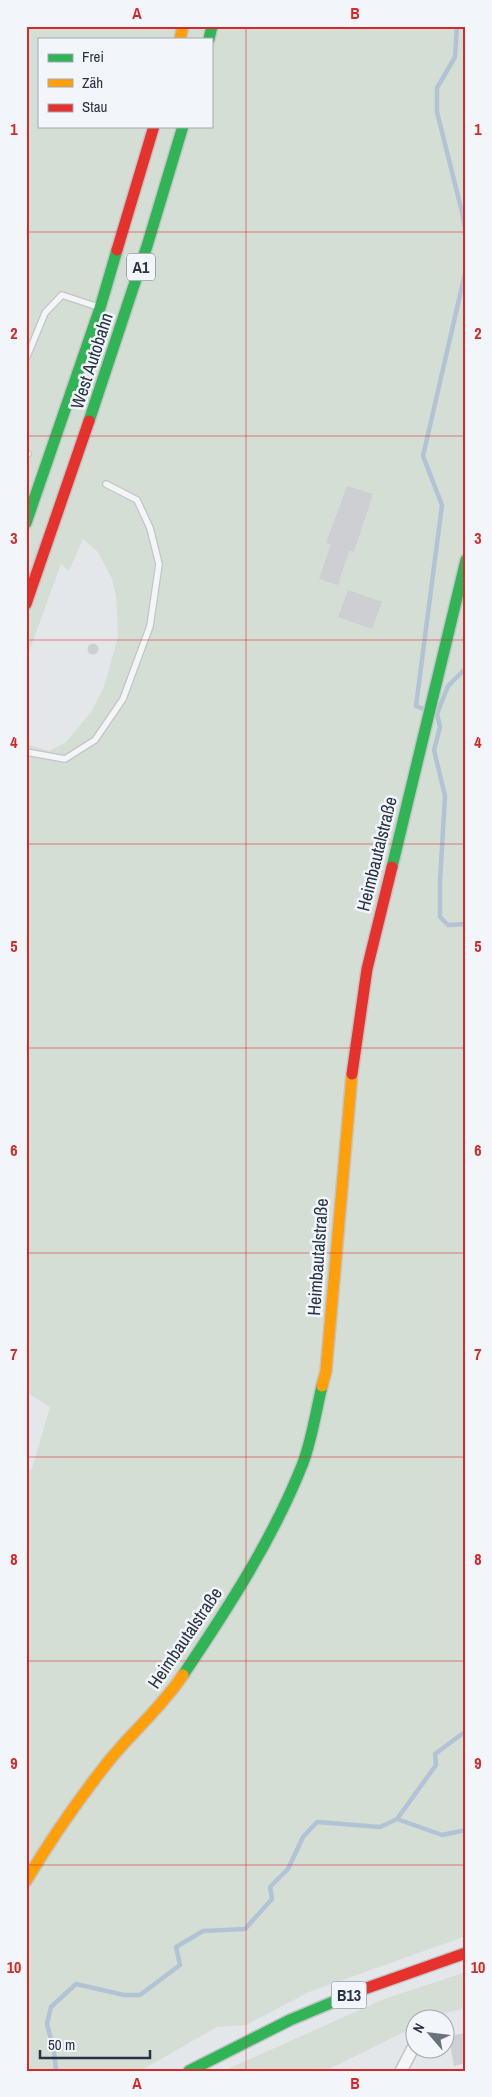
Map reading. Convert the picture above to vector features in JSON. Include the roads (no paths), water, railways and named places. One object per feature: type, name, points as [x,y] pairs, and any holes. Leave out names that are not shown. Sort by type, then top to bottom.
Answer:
[{"type":"main road","name":"West Autobahn","points":[[26,523],[100,308],[153,128]]},
{"type":"main road","name":"West Autobahn","points":[[26,604],[99,397],[154,226],[182,128]]},
{"type":"main road","name":"Heimbautalstraße","points":[[26,1881],[54,1834],[108,1761],[174,1689],[228,1609],[276,1520],[303,1462],[326,1371],[349,1093],[367,969],[466,560]]},
{"type":"main road","name":"B13","points":[[189,2071],[236,2046],[342,1998],[466,1953]]},
{"type":"lane","points":[[26,359],[45,313],[62,295],[100,308]]},
{"type":"lane","points":[[26,752],[64,758],[95,740],[124,699],[150,626],[158,564],[150,528],[137,500],[106,484]]},
{"type":"waterway","points":[[457,26],[455,57],[437,88],[437,112],[462,212],[466,236]]},
{"type":"waterway","points":[[426,710],[416,706],[442,505],[423,456],[466,269]]},
{"type":"waterway","points":[[466,668],[448,686],[437,714],[440,727],[434,750],[445,796],[440,917],[448,925],[466,924]]},
{"type":"waterway","points":[[56,2071],[54,2051],[47,2024],[51,2007],[76,1984],[124,1995],[140,1995],[180,1965],[176,1947],[203,1931],[245,1929],[272,1899],[270,1887],[288,1869],[303,1837],[317,1822],[380,1827],[397,1819],[436,1765],[435,1754],[466,1731]]},
{"type":"waterway","points":[[397,1819],[442,1835],[466,1830]]}]
